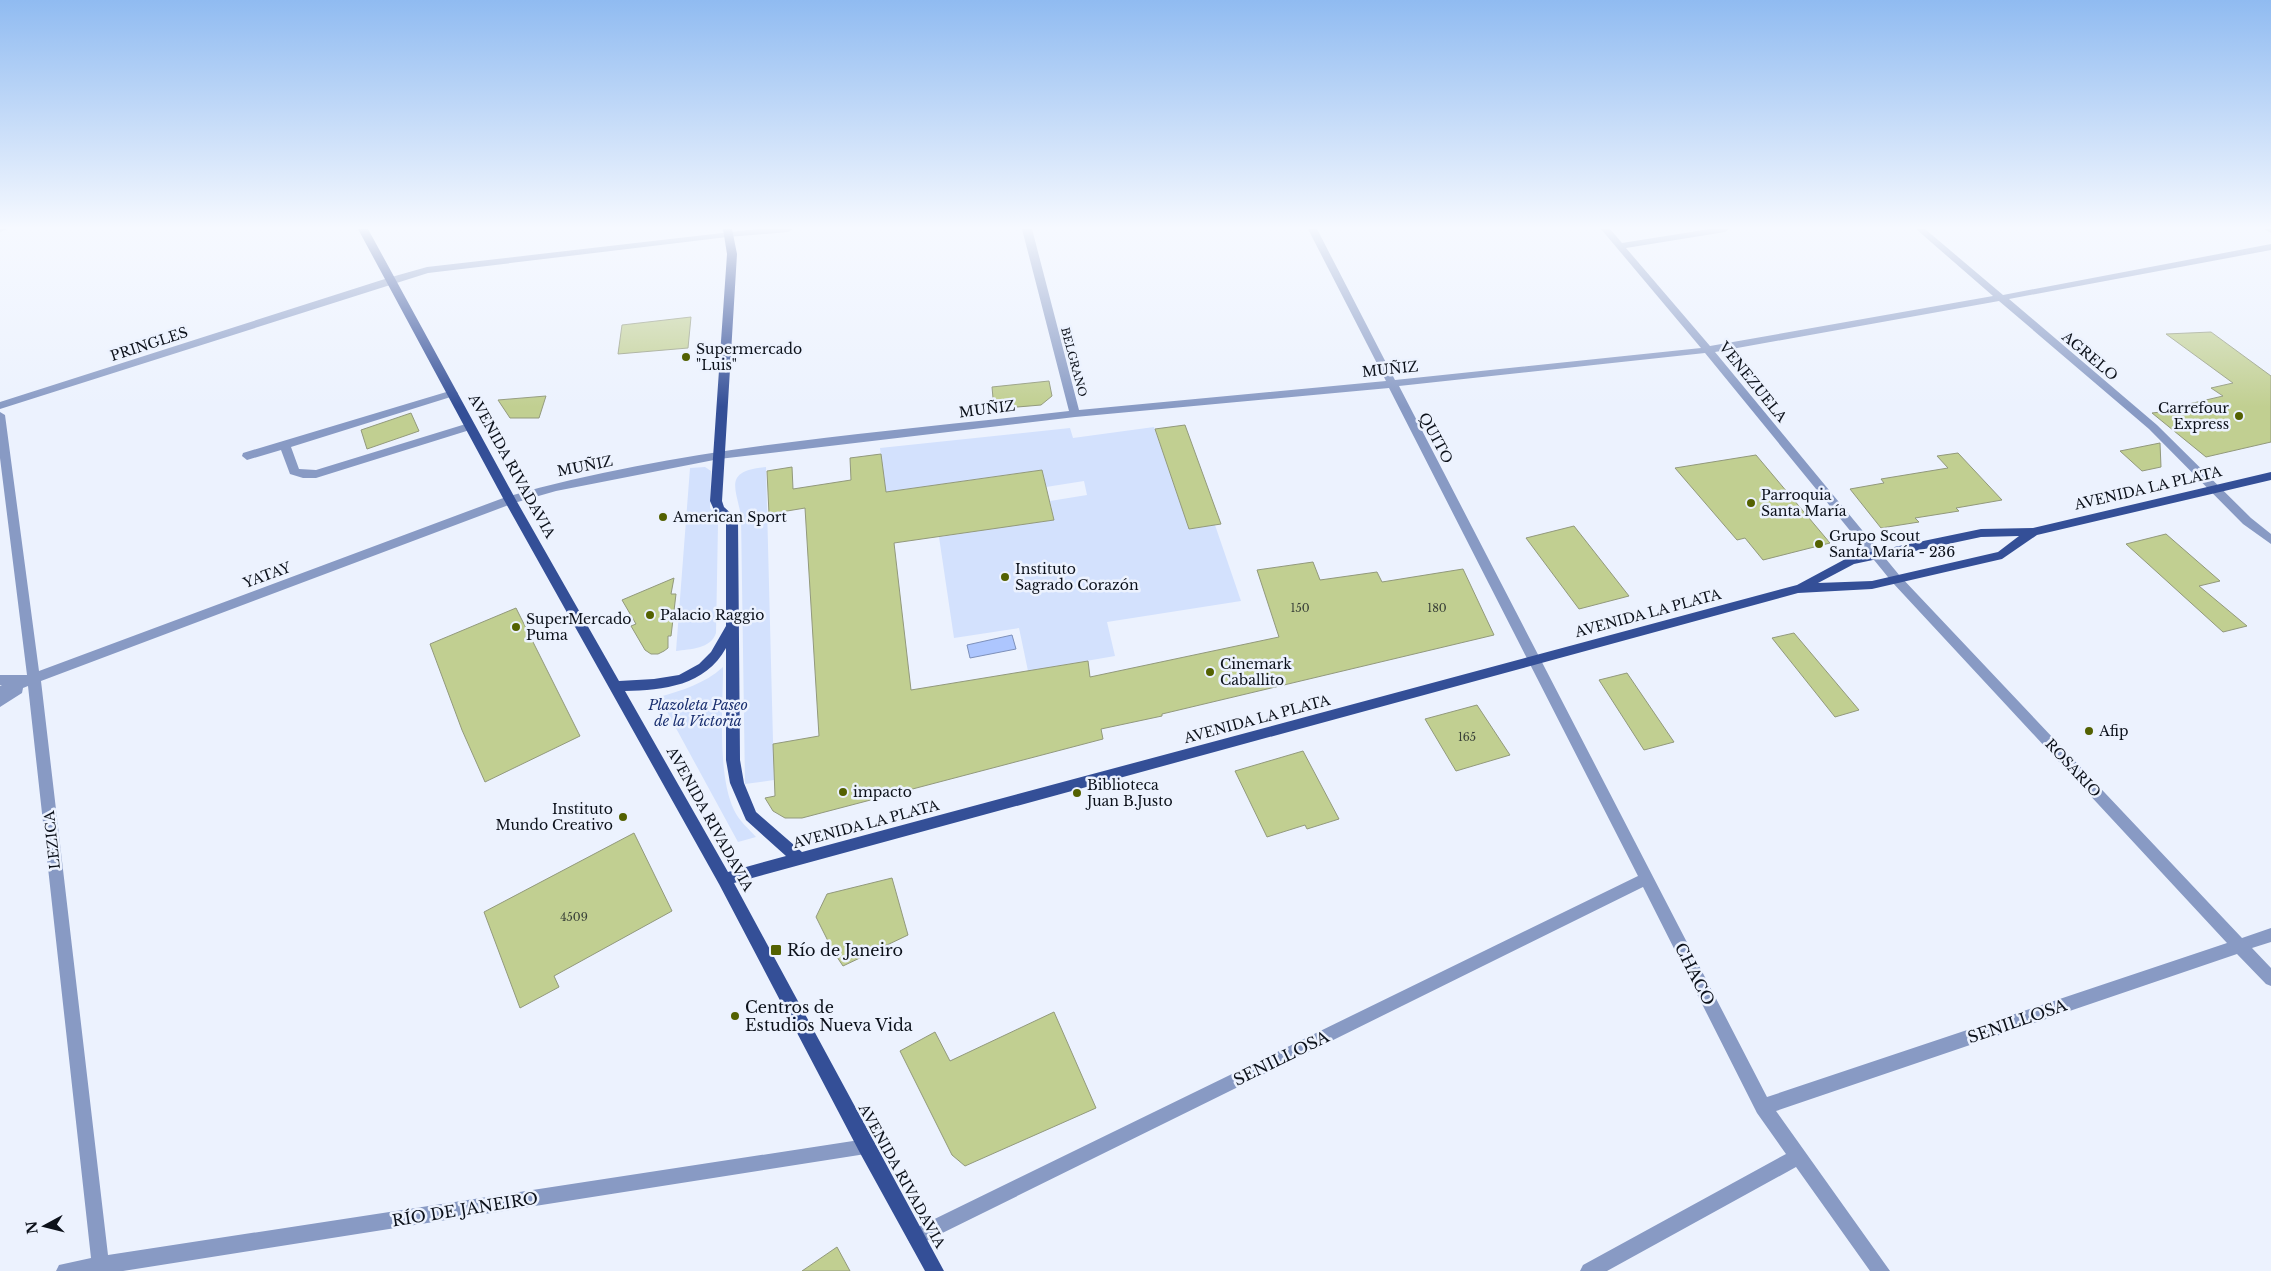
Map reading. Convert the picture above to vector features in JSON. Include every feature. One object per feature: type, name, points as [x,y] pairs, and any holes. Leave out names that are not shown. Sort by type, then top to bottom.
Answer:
[{"type":"main road","name":"AVENIDA RIVADAVIA","points":[[396,288],[469,427],[724,879],[866,1147],[935,1271]]},
{"type":"main road","points":[[730,288],[716,506],[732,520],[733,760],[737,783],[751,816],[799,858]]},
{"type":"main road","name":"AVENIDA LA PLATA","points":[[1798,589],[1851,560],[1981,533],[2033,532],[2271,476]]},
{"type":"main road","name":"AVENIDA LA PLATA","points":[[724,879],[1798,589],[1872,584],[2002,555],[2033,532]]},
{"type":"main road","points":[[615,686],[662,684],[688,676],[703,668],[714,658],[731,629]]},
{"type":"street","name":"PRINGLES","points":[[0,406],[366,288]]},
{"type":"street","name":"BELGRANO","points":[[1042,288],[1075,414]]},
{"type":"street","name":"QUITO","points":[[1342,288],[1535,660]]},
{"type":"street","name":"VENEZUELA","points":[[1656,288],[1875,556]]},
{"type":"street","name":"AGRELO","points":[[1989,288],[2153,427],[2247,521],[2271,540]]},
{"type":"street","name":"MUÑIZ","points":[[510,500],[556,487],[719,455],[1075,414],[1391,384],[1708,350],[2051,288]]},
{"type":"street","points":[[247,456],[452,393]]},
{"type":"street","name":"LEZICA","points":[[0,415],[34,678],[101,1268]]},
{"type":"street","points":[[285,445],[294,471],[303,474],[316,474],[469,427]]},
{"type":"street","name":"YATAY","points":[[0,691],[510,500]]},
{"type":"street","name":"ROSARIO","points":[[1875,556],[2271,979]]},
{"type":"street","name":"CHACO","points":[[1535,660],[1763,1107],[1797,1157],[1881,1271]]},
{"type":"street","name":"YATAY","points":[[0,680],[34,678]]},
{"type":"street","name":"YATAY","points":[[0,702],[34,678]]},
{"type":"street","name":"SENILLOSA","points":[[916,1237],[1646,878]]},
{"type":"street","name":"SENILLOSA","points":[[1763,1107],[2271,935]]},
{"type":"street","name":"RÍO DE JANEIRO","points":[[65,1271],[101,1268],[866,1147]]},
{"type":"street","points":[[1589,1271],[1797,1157]]},
{"type":"green space","points":[[1154,427],[1189,529],[1215,525],[1241,601],[1107,622],[1115,656],[1028,671],[1019,628],[954,638],[939,537],[1054,520],[1050,501],[1087,495],[1084,481],[1046,487],[1042,470],[871,494],[884,480],[880,448],[1070,428],[1073,438]]},
{"type":"green space","points":[[705,467],[711,471],[710,508],[717,517],[718,524],[716,633],[710,642],[705,645],[676,651],[690,468]]},
{"type":"green space","name":"Plazoleta Paseo de la Victoria","points":[[766,467],[774,780],[745,784],[741,516],[735,489],[738,477],[743,472]]},
{"type":"green space","name":"Plazoleta Paseo de la Victoria","points":[[723,667],[722,740],[725,778],[736,814],[756,837],[738,842],[659,697],[701,682]]},
{"type":"water","points":[[1012,635],[1016,649],[970,658],[967,645]]},
{"type":"building","points":[[691,317],[688,348],[618,354],[622,325]]},
{"type":"building","points":[[2211,332],[2271,376],[2271,442],[2206,457],[2152,413],[2194,408],[2189,404],[2223,396],[2211,388],[2233,383],[2166,334]]},
{"type":"building","points":[[1049,381],[1052,396],[1041,405],[994,409],[992,387]]},
{"type":"building","points":[[546,396],[539,418],[510,418],[498,400]]},
{"type":"building","points":[[411,413],[419,431],[367,449],[361,430]]},
{"type":"building","points":[[1185,425],[1221,524],[1189,529],[1155,429]]},
{"type":"building","points":[[2160,443],[2161,467],[2142,471],[2120,451]]},
{"type":"building","points":[[1958,453],[2002,500],[1956,508],[1959,511],[1915,518],[1919,522],[1881,528],[1850,489],[1884,483],[1881,479],[1948,468],[1937,456]]},
{"type":"building","points":[[881,454],[886,492],[1042,470],[1054,520],[894,543],[911,690],[1088,661],[1090,677],[1279,637],[1257,570],[1313,562],[1320,580],[1377,572],[1382,582],[1463,569],[1494,635],[1162,714],[1162,716],[1101,729],[1103,739],[802,818],[785,818],[773,811],[765,798],[775,796],[773,744],[819,736],[805,508],[769,514],[767,471],[792,467],[793,489],[851,480],[850,458]]},
{"type":"building","name":"Parroquia Santa María","points":[[1756,455],[1830,543],[1763,560],[1745,538],[1737,540],[1675,468]]},
{"type":"building","points":[[1574,526],[1629,596],[1579,609],[1526,538]]},
{"type":"building","points":[[2166,534],[2220,581],[2199,586],[2247,626],[2223,632],[2126,544]]},
{"type":"building","name":"Palacio Raggio","points":[[674,578],[671,594],[676,594],[671,636],[668,636],[668,648],[658,654],[651,654],[645,650],[631,626],[636,624],[622,600]]},
{"type":"building","points":[[516,608],[580,736],[485,782],[462,730],[430,644]]},
{"type":"building","points":[[1794,633],[1859,710],[1835,717],[1772,638]]},
{"type":"building","points":[[1627,673],[1674,742],[1644,750],[1599,680]]},
{"type":"building","points":[[1477,705],[1510,755],[1456,771],[1425,719]]},
{"type":"building","points":[[1303,751],[1339,819],[1307,829],[1305,825],[1267,837],[1235,771]]},
{"type":"building","points":[[634,833],[672,911],[554,976],[559,987],[520,1008],[484,912]]},
{"type":"building","points":[[892,878],[908,935],[843,966],[833,951],[816,917],[827,894]]},
{"type":"building","points":[[1054,1012],[1096,1108],[965,1166],[952,1155],[900,1051],[935,1032],[950,1061]]},
{"type":"building","points":[[837,1247],[850,1271],[802,1271]]},
{"type":"place","name":"Supermercado \"Luis\"","points":[[686,357]]},
{"type":"place","name":"Carrefour Express","points":[[2239,416]]},
{"type":"place","name":"Parroquia Santa María","points":[[1751,503]]},
{"type":"place","name":"American Sport","points":[[663,517]]},
{"type":"place","name":"Grupo Scout Santa María - 236","points":[[1819,544]]},
{"type":"place","name":"Instituto Sagrado Corazón","points":[[1005,577]]},
{"type":"place","name":"Palacio Raggio","points":[[650,615]]},
{"type":"place","name":"SuperMercado Puma","points":[[516,627]]},
{"type":"place","name":"Cinemark Caballito","points":[[1210,672]]},
{"type":"place","name":"Afip","points":[[2089,731]]},
{"type":"place","name":"impacto","points":[[843,792]]},
{"type":"place","name":"Biblioteca Juan B.Justo","points":[[1077,793]]},
{"type":"place","name":"Instituto Mundo Creativo","points":[[623,817]]},
{"type":"place","name":"Río de Janeiro","points":[[776,950]]},
{"type":"place","name":"Centros de Estudios Nueva Vida","points":[[735,1016]]}]
